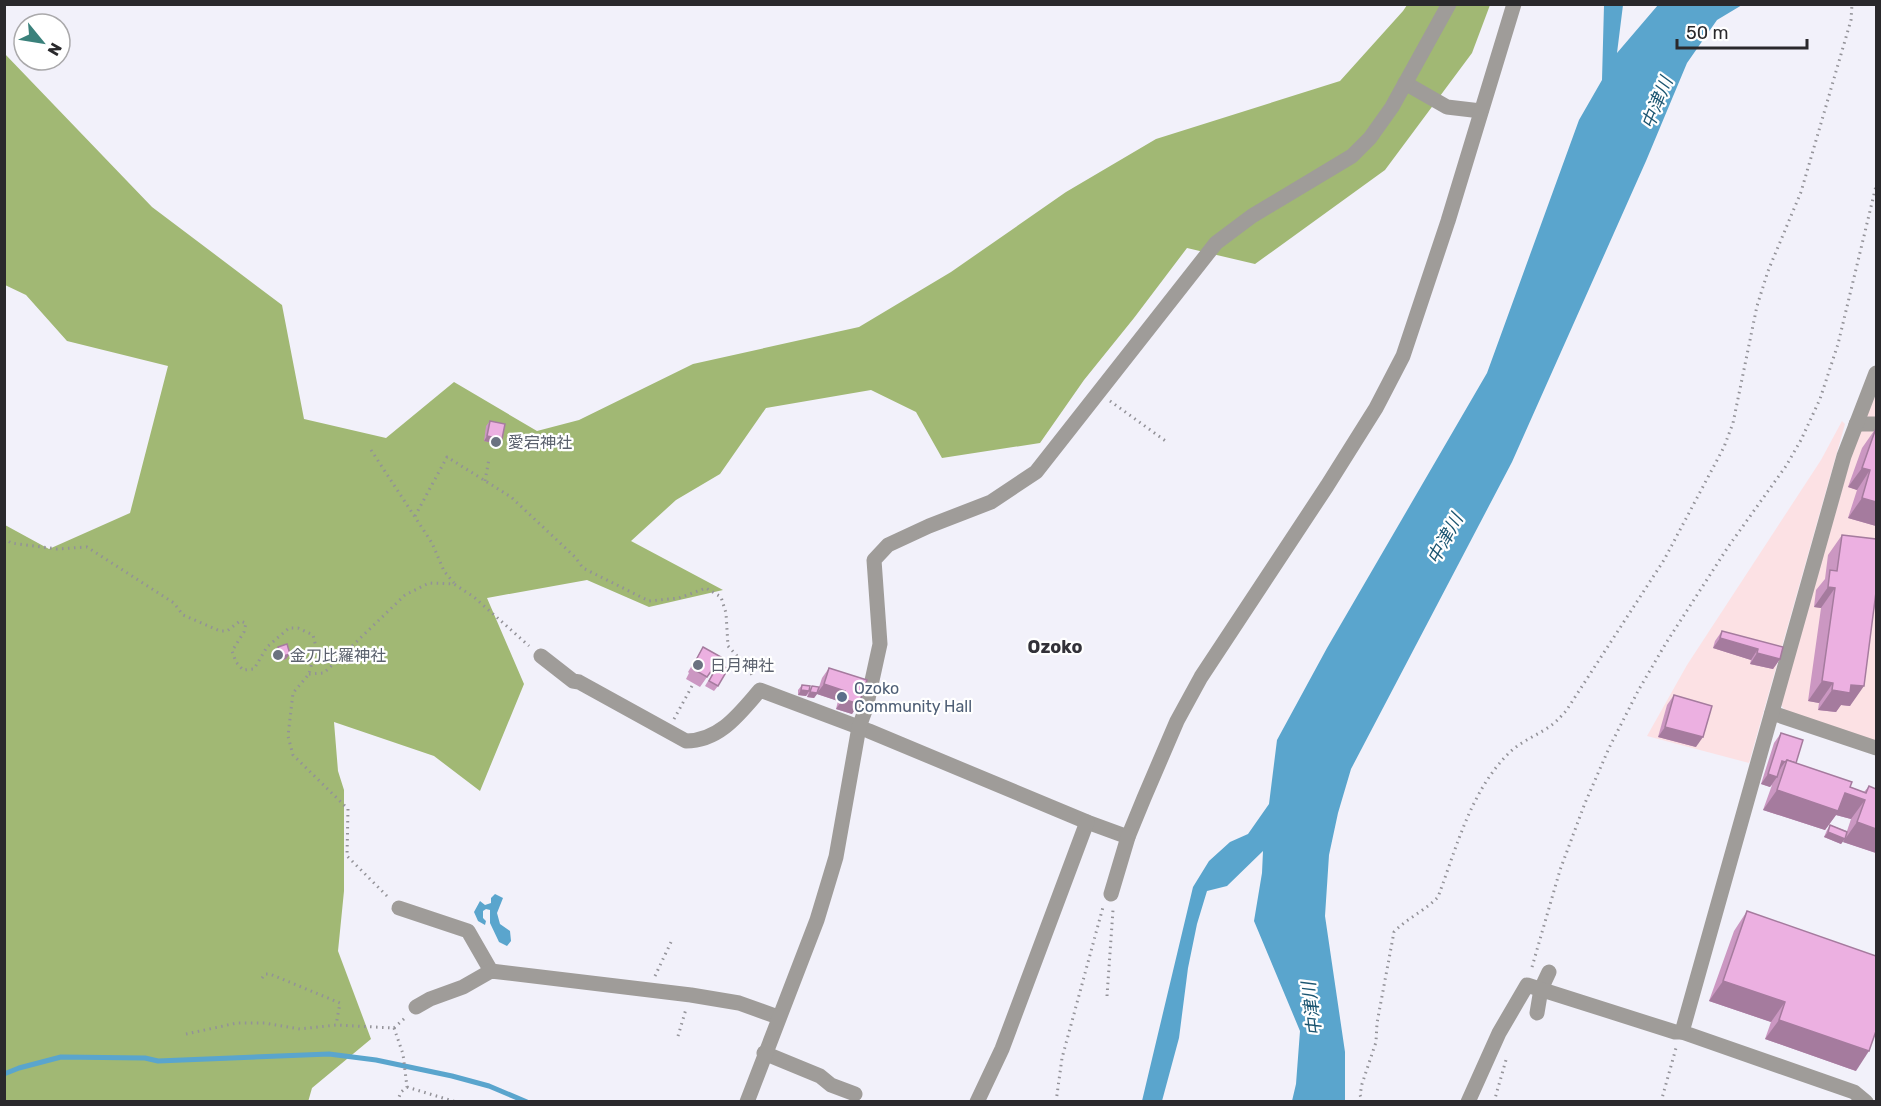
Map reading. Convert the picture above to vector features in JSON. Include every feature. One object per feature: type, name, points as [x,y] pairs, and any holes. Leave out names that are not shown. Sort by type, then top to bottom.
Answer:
[{"type":"street","points":[[747,1101],[817,921],[836,857],[859,727],[866,708],[880,644],[874,560],[888,545],[991,502],[1036,472],[1216,243],[1252,216],[1352,156],[1370,138],[1392,107],[1449,4]]},
{"type":"street","points":[[1112,894],[1128,837],[1177,721],[1201,677],[1376,408],[1403,356],[1514,4]]},
{"type":"street","points":[[1405,83],[1447,107],[1482,111]]},
{"type":"street","points":[[1682,1032],[1844,456],[1876,373]]},
{"type":"street","points":[[1856,424],[1876,424]]},
{"type":"street","points":[[541,656],[573,681],[579,682],[686,741],[694,741],[725,729],[760,690],[859,727],[1128,837]]},
{"type":"street","points":[[1772,713],[1876,748]]},
{"type":"street","points":[[977,1101],[1002,1049],[1087,822]]},
{"type":"street","points":[[399,908],[468,931],[491,971]]},
{"type":"street","points":[[416,1007],[430,999],[463,987],[491,971],[740,1003],[778,1017]]},
{"type":"street","points":[[1468,1101],[1499,1033],[1534,987],[1549,972]]},
{"type":"street","points":[[1534,987],[1537,1013]]},
{"type":"street","points":[[1534,987],[1675,1032],[1682,1032],[1854,1092],[1866,1101]]},
{"type":"street","points":[[764,1053],[820,1076],[831,1085],[848,1086]]},
{"type":"path","points":[[1363,1101],[1360,1095],[1362,1084],[1376,1042],[1377,1023],[1394,932],[1430,906],[1438,897],[1474,804],[1487,780],[1508,754],[1552,724],[1566,711],[1664,560],[1724,447],[1733,423],[1757,306],[1768,271],[1801,192],[1851,20],[1852,4]]},
{"type":"path","points":[[1534,987],[1560,870],[1609,748],[1666,643],[1801,440],[1820,399],[1838,345],[1876,186]]},
{"type":"path","points":[[1099,392],[1167,442]]},
{"type":"path","points":[[371,450],[432,543],[444,572],[454,584],[474,597],[541,656]]},
{"type":"path","points":[[415,516],[447,457],[511,496],[583,568],[649,601],[679,598],[706,588],[721,597],[726,613],[728,646],[749,669],[758,693]]},
{"type":"path","points":[[485,481],[489,459]]},
{"type":"path","points":[[4,538],[11,543],[57,549],[87,547],[174,603],[183,615],[220,631],[227,631],[240,621],[246,623],[244,632],[232,651],[236,662],[243,670],[254,669],[267,647],[289,628],[298,628],[313,635],[315,647],[309,674],[292,693],[288,736],[293,755],[348,809],[347,856],[399,908]]},
{"type":"path","points":[[309,674],[324,673],[405,595],[429,583],[454,584]]},
{"type":"path","points":[[668,730],[692,686]]},
{"type":"path","points":[[1056,1101],[1062,1058],[1106,898],[1112,894],[1114,900],[1107,996]]},
{"type":"path","points":[[649,990],[672,940]]},
{"type":"path","points":[[262,978],[265,974],[270,974],[340,1003],[336,1025]]},
{"type":"path","points":[[678,1036],[690,995]]},
{"type":"path","points":[[186,1034],[237,1023],[265,1023],[300,1029],[336,1025],[394,1028],[416,1007]]},
{"type":"path","points":[[394,1028],[403,1054],[404,1078],[407,1087]]},
{"type":"path","points":[[1661,1101],[1682,1032]]},
{"type":"path","points":[[397,1101],[401,1092],[407,1087]]},
{"type":"path","points":[[407,1087],[456,1101]]},
{"type":"shaded area","points":[[1876,394],[1876,743],[1787,713],[1781,705],[1854,447]]},
{"type":"shaded area","points":[[1842,421],[1845,424],[1749,763],[1647,736],[1687,665],[1821,460]]},
{"type":"green space","points":[[1407,5],[1490,5],[1472,53],[1385,170],[1255,264],[1187,248],[1084,380],[1040,443],[942,458],[916,412],[871,390],[766,408],[720,474],[676,500],[631,541],[723,590],[649,607],[587,580],[487,598],[524,684],[480,791],[434,756],[334,722],[338,771],[344,790],[344,891],[338,951],[371,1039],[312,1088],[308,1102],[5,1101],[5,525],[49,549],[130,513],[168,366],[67,341],[26,295],[5,285],[4,53],[12,61],[12,72],[22,72],[152,207],[282,305],[304,419],[386,438],[454,382],[537,431],[579,420],[693,364],[859,327],[951,272],[1066,192],[1156,139],[1340,81]]},
{"type":"water","name":"中津川","points":[[1604,5],[1623,5],[1617,53],[1658,5],[1742,5],[1717,20],[1687,63],[1646,161],[1512,462],[1351,769],[1329,855],[1325,916],[1345,1052],[1345,1101],[1292,1101],[1296,1084],[1300,1031],[1254,921],[1262,873],[1263,851],[1227,886],[1207,891],[1197,924],[1188,968],[1179,1038],[1162,1101],[1142,1101],[1193,887],[1209,861],[1230,842],[1248,834],[1269,804],[1277,740],[1327,648],[1487,373],[1579,120],[1602,80]]},
{"type":"water","points":[[495,894],[503,898],[497,913],[500,924],[510,931],[511,941],[507,946],[499,942],[490,923],[490,910],[483,911],[485,925],[478,921],[474,912],[480,901],[485,905],[491,903],[491,898]]},
{"type":"building","points":[[490,421],[505,424],[502,439],[487,436]]},
{"type":"building","points":[[1876,428],[1876,502],[1862,498],[1870,470],[1862,468]]},
{"type":"building","points":[[1842,535],[1876,539],[1876,592],[1864,686],[1851,685],[1850,693],[1832,690],[1833,683],[1822,681],[1835,588],[1828,587],[1830,570],[1837,571]]},
{"type":"building","points":[[1722,631],[1783,647],[1780,659],[1757,653],[1758,649],[1720,638]]},
{"type":"building","points":[[287,644],[290,654],[280,657],[278,647]]},
{"type":"building","points":[[703,647],[721,657],[707,677],[693,669]]},
{"type":"building","points":[[719,663],[728,669],[718,686],[709,681]]},
{"type":"building","points":[[829,668],[867,680],[859,704],[843,699],[845,691],[824,684]]},
{"type":"building","points":[[802,685],[810,686],[809,691],[801,690]]},
{"type":"building","points":[[812,686],[819,687],[817,693],[810,692]]},
{"type":"building","points":[[1674,695],[1712,706],[1703,737],[1665,727]]},
{"type":"building","points":[[1781,733],[1803,740],[1796,763],[1782,761],[1777,777],[1768,774]]},
{"type":"building","points":[[1787,760],[1852,782],[1850,787],[1866,793],[1869,786],[1876,789],[1876,829],[1857,822],[1865,800],[1845,793],[1838,811],[1777,790]]},
{"type":"building","points":[[1830,825],[1847,832],[1845,839],[1828,832]]},
{"type":"building","points":[[1747,911],[1876,956],[1876,1031],[1869,1051],[1779,1020],[1785,1002],[1723,981]]},
{"type":"waterway","points":[[4,1074],[61,1057],[145,1058],[158,1061],[329,1054],[376,1060],[452,1076],[489,1086],[527,1102]]},
{"type":"place","name":"愛宕神社","points":[[496,442]]},
{"type":"place","name":"金刀比羅神社","points":[[278,655]]},
{"type":"place","name":"日月神社","points":[[698,665]]},
{"type":"place","name":"Ozoko Community Hall","points":[[842,697]]},
{"type":"district","name":"Ozoko","points":[[1055,647]]}]
